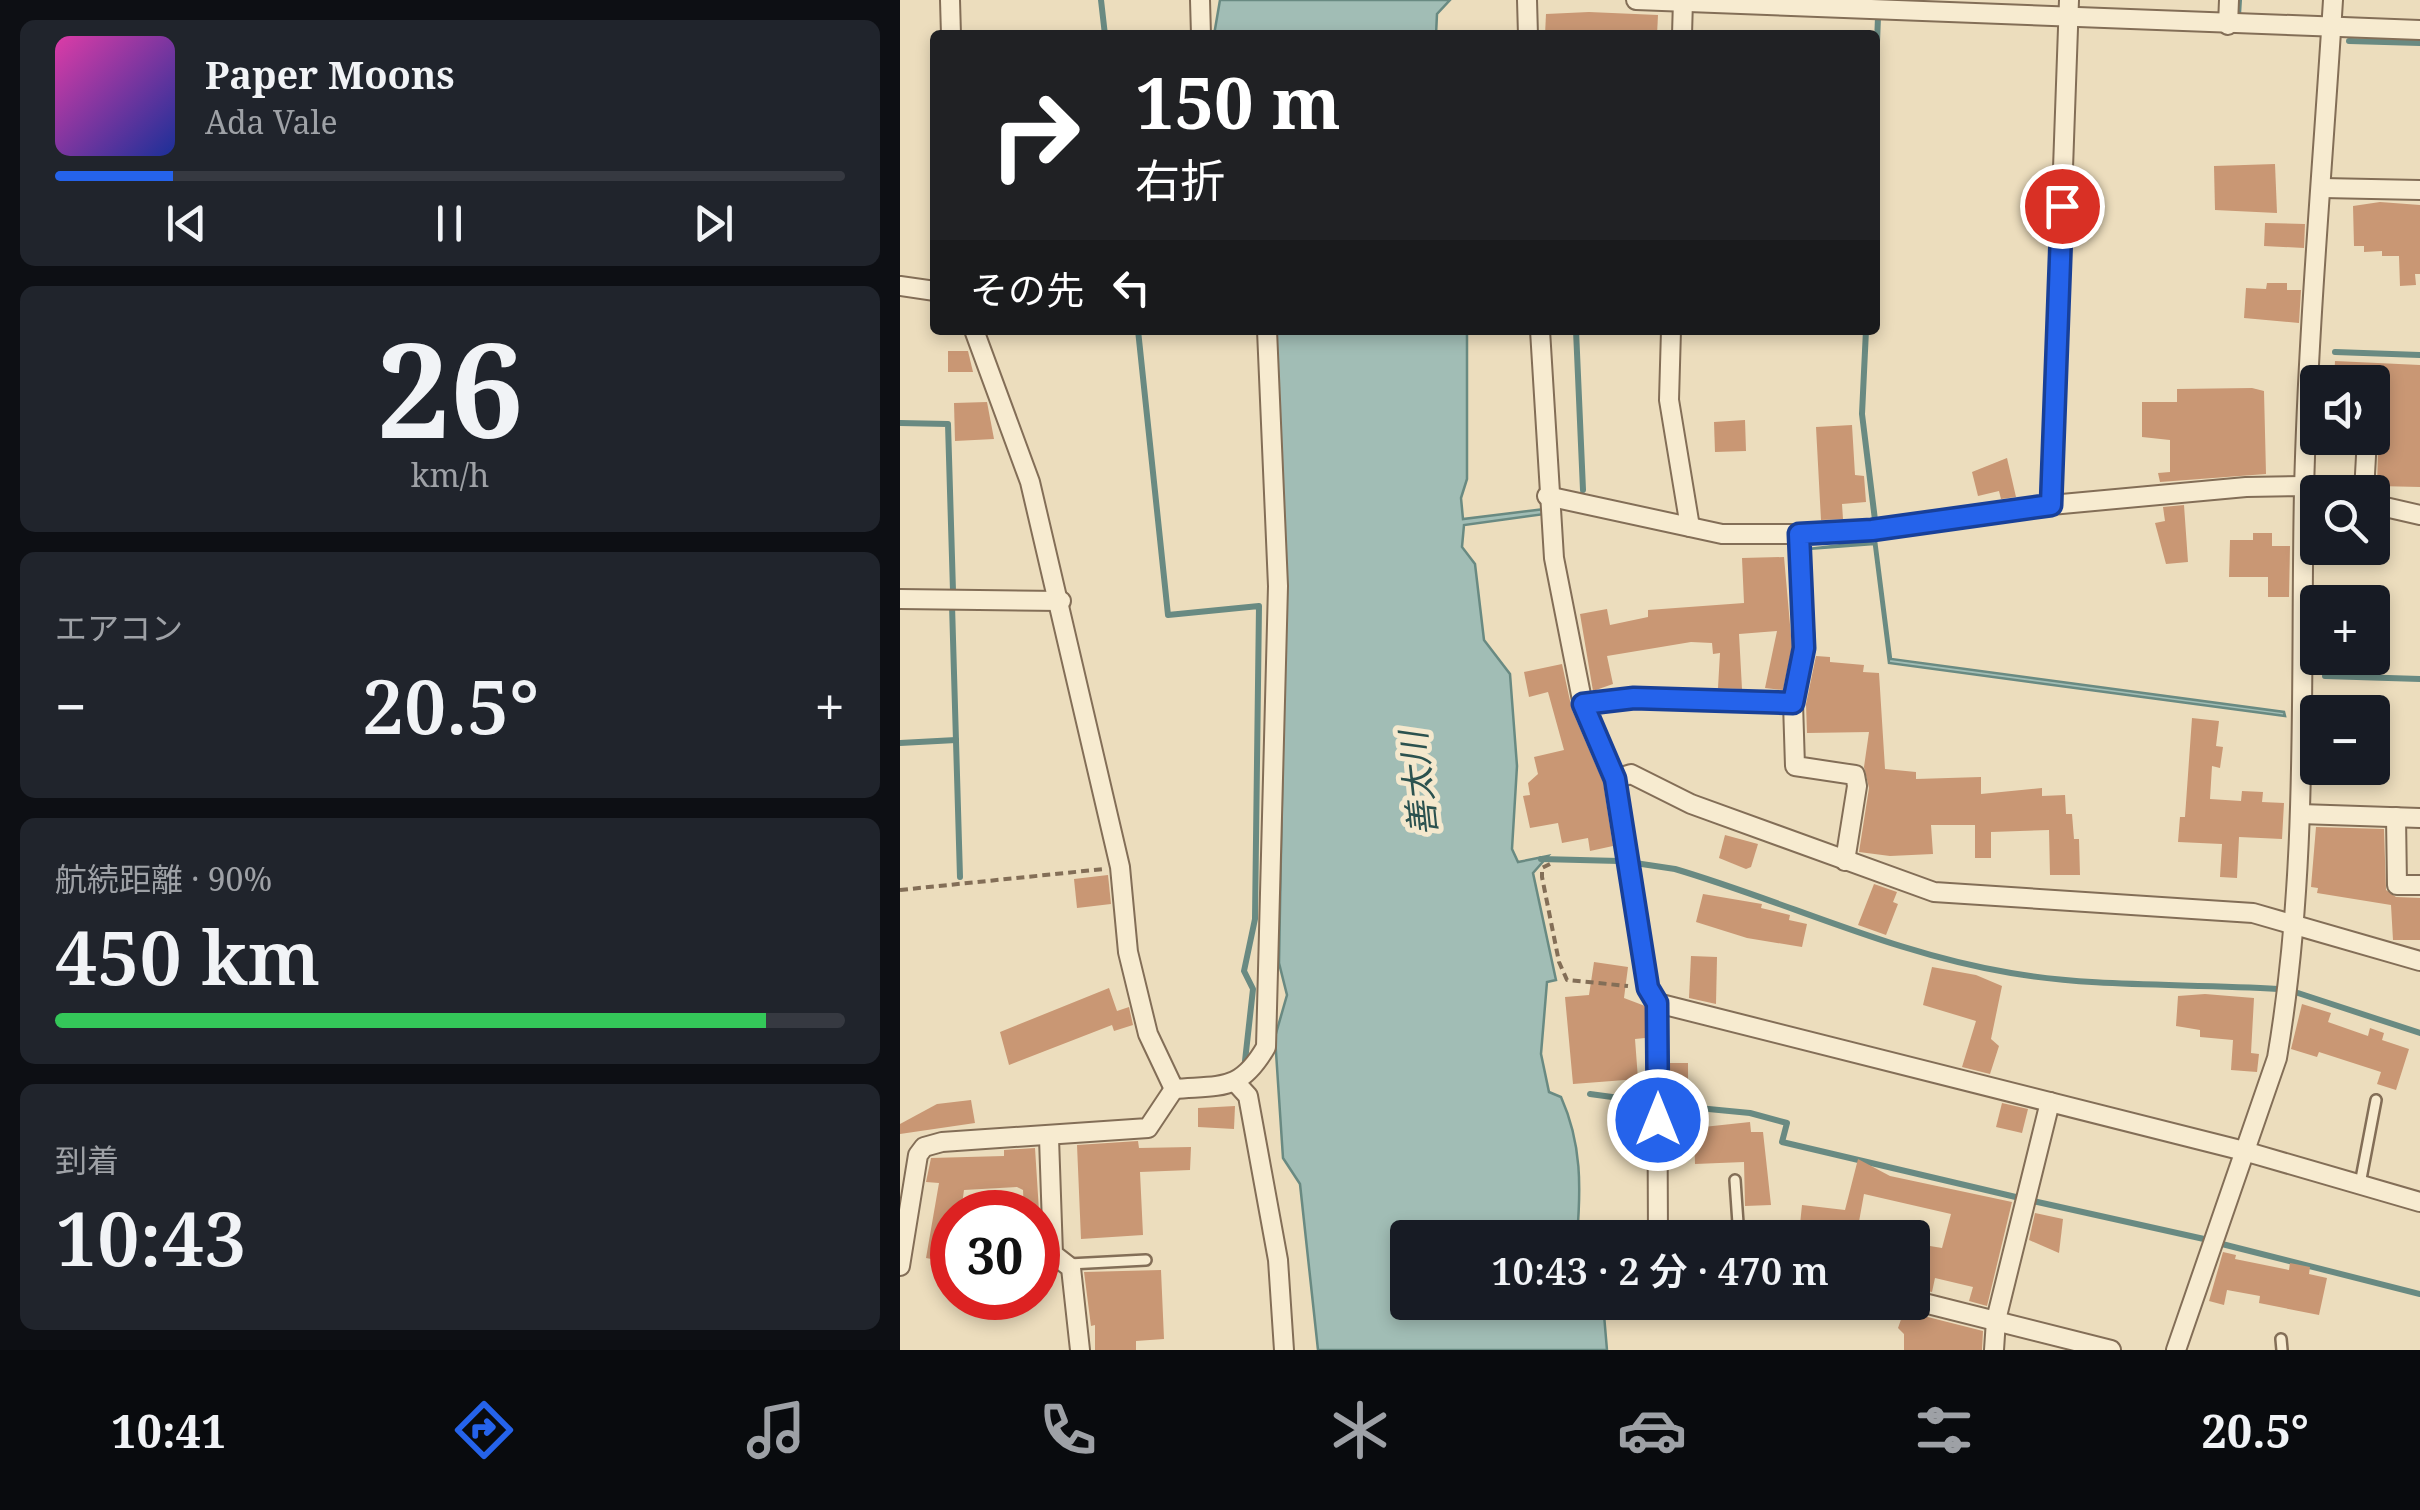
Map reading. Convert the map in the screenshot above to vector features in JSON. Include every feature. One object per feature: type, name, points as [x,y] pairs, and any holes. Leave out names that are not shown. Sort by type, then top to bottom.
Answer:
[{"type":"street","points":[[950,0],[950,30]]},
{"type":"street","points":[[1200,0],[1201,30]]},
{"type":"street","points":[[1527,0],[1528,30]]},
{"type":"street","points":[[1636,0],[2069,20],[2420,30]]},
{"type":"street","points":[[1682,30],[1683,0]]},
{"type":"street","points":[[2051,505],[2070,0]]},
{"type":"street","points":[[2228,25],[2230,0]]},
{"type":"street","points":[[2305,475],[2333,0]]},
{"type":"street","points":[[2323,188],[2420,190]]},
{"type":"street","points":[[900,286],[930,291]]},
{"type":"street","points":[[976,335],[1030,482],[1061,600],[1120,867],[1128,952],[1148,1034],[1174,1089]]},
{"type":"street","points":[[1174,1089],[1237,1084],[1251,1073],[1266,1047],[1278,586],[1267,335]]},
{"type":"street","points":[[1540,335],[1547,496],[1554,558],[1583,704],[1615,779],[1653,996],[1658,1220]]},
{"type":"street","points":[[1671,335],[1668,400],[1690,527]]},
{"type":"street","points":[[1547,496],[1722,534],[1799,534],[1872,530],[2051,505],[2246,486],[2300,486]]},
{"type":"street","points":[[2390,508],[2420,514]]},
{"type":"street","points":[[1799,534],[1804,648],[1793,703],[1795,766],[1855,775],[1857,786],[1845,861]]},
{"type":"street","points":[[2176,1350],[2277,1058],[2294,925],[2300,814],[2303,565]]},
{"type":"street","points":[[900,598],[1061,600]]},
{"type":"street","points":[[1583,704],[1634,698],[1793,703]]},
{"type":"street","points":[[1615,779],[1631,774],[1691,804],[1934,892],[2253,913],[2420,961]]},
{"type":"street","points":[[2300,814],[2420,818]]},
{"type":"street","points":[[2396,817],[2398,885],[2420,885]]},
{"type":"street","points":[[1653,996],[2244,1151],[2420,1202]]},
{"type":"street","points":[[1237,1084],[1248,1096],[1278,1260],[1284,1350]]},
{"type":"street","points":[[900,1266],[918,1155],[924,1147],[942,1142],[1049,1138],[1148,1128],[1174,1089]]},
{"type":"street","points":[[1994,1350],[1996,1320],[2050,1102]]},
{"type":"street","points":[[1049,1138],[1054,1254],[1071,1268],[1080,1350]]},
{"type":"street","points":[[1930,1304],[2111,1350]]},
{"type":"lane","points":[[2360,1184],[2376,1100]]},
{"type":"lane","points":[[1735,1180],[1738,1220]]},
{"type":"lane","points":[[1066,1264],[1146,1260]]},
{"type":"path","points":[[1550,864],[1542,868],[1542,877],[1559,962],[1567,980],[1653,996]]},
{"type":"path","points":[[900,890],[1120,867]]},
{"type":"water","points":[[1220,0],[1450,0],[1437,14],[1436,30],[1215,30]]},
{"type":"water","name":"善太川","points":[[1276,335],[1467,335],[1467,479],[1461,498],[1463,519],[1545,509],[1545,514],[1464,525],[1462,547],[1475,564],[1484,640],[1510,674],[1517,766],[1512,849],[1518,862],[1548,856],[1533,873],[1556,980],[1547,982],[1541,1054],[1549,1092],[1561,1097],[1573,1132],[1579,1184],[1578,1220],[1390,1220],[1390,1320],[1604,1320],[1607,1350],[1318,1350],[1300,1184],[1283,1158],[1275,1037],[1287,995],[1279,963],[1286,570]]},
{"type":"water","points":[[1876,541],[1891,659],[2284,712],[2285,716],[1889,663],[1874,544],[1808,549]]},
{"type":"building","points":[[1546,14],[1658,15],[1657,30],[1545,30]]},
{"type":"building","points":[[2275,164],[2277,213],[2215,210],[2214,166]]},
{"type":"building","points":[[2380,202],[2420,205],[2420,274],[2415,274],[2416,285],[2400,286],[2399,256],[2382,256],[2382,251],[2364,252],[2364,246],[2354,246],[2353,206]]},
{"type":"building","points":[[2265,223],[2305,224],[2304,248],[2264,246]]},
{"type":"building","points":[[2267,283],[2287,283],[2287,290],[2301,290],[2299,323],[2244,318],[2246,288],[2266,289]]},
{"type":"building","points":[[948,351],[968,351],[973,372],[948,372]]},
{"type":"building","points":[[2335,361],[2420,365],[2420,487],[2390,486],[2390,475],[2377,475],[2378,455],[2390,455],[2390,365],[2335,365]]},
{"type":"building","points":[[2177,389],[2264,391],[2266,474],[2160,482],[2158,473],[2170,472],[2170,440],[2142,437],[2142,402],[2177,402]]},
{"type":"building","points":[[987,402],[994,439],[955,441],[954,403]]},
{"type":"building","points":[[1745,420],[1746,451],[1715,452],[1714,422]]},
{"type":"building","points":[[1852,425],[1855,475],[1864,476],[1866,502],[1842,504],[1843,519],[1821,520],[1816,427]]},
{"type":"building","points":[[2007,458],[2016,497],[2001,499],[1999,491],[1978,496],[1972,472]]},
{"type":"building","points":[[2184,505],[2188,562],[2166,564],[2155,523],[2165,521],[2163,507]]},
{"type":"building","points":[[2253,533],[2272,533],[2272,546],[2290,546],[2289,597],[2268,597],[2268,577],[2229,577],[2230,540],[2253,540]]},
{"type":"building","points":[[1784,557],[1792,647],[1783,690],[1765,688],[1777,631],[1739,634],[1742,689],[1718,688],[1720,653],[1713,654],[1712,643],[1691,642],[1607,656],[1613,684],[1593,691],[1580,614],[1607,609],[1610,625],[1648,617],[1648,610],[1744,603],[1742,558]]},
{"type":"building","points":[[1816,656],[1830,657],[1830,662],[1864,665],[1863,672],[1879,673],[1885,769],[1916,772],[1916,779],[1981,777],[1981,794],[2042,788],[2042,796],[2065,795],[2066,814],[2072,814],[2074,839],[2079,839],[2080,875],[2050,875],[2049,830],[1991,832],[1991,858],[1975,858],[1975,825],[1931,825],[1933,854],[1890,856],[1859,852],[1869,788],[1864,767],[1869,732],[1807,733],[1806,704]]},
{"type":"building","points":[[1562,664],[1572,710],[1603,782],[1613,846],[1590,851],[1588,838],[1562,843],[1558,823],[1530,828],[1523,796],[1530,795],[1528,783],[1538,774],[1534,757],[1564,750],[1548,692],[1529,697],[1524,672]]},
{"type":"building","points":[[2192,718],[2219,721],[2216,746],[2223,747],[2220,768],[2212,766],[2210,799],[2241,801],[2242,791],[2263,792],[2262,802],[2284,803],[2282,839],[2239,837],[2237,878],[2220,877],[2222,844],[2178,842],[2180,817],[2185,817]]},
{"type":"building","points":[[2316,827],[2384,829],[2386,890],[2396,897],[2420,898],[2420,940],[2393,940],[2391,905],[2317,893],[2318,888],[2311,887]]},
{"type":"building","points":[[1725,835],[1758,844],[1751,867],[1746,869],[1719,858]]},
{"type":"building","points":[[1108,875],[1111,904],[1077,908],[1074,879]]},
{"type":"building","points":[[1874,884],[1897,892],[1893,902],[1898,904],[1886,935],[1858,925]]},
{"type":"building","points":[[1703,894],[1762,904],[1761,908],[1807,924],[1802,947],[1747,938],[1696,922]]},
{"type":"building","points":[[1691,956],[1717,957],[1716,1004],[1689,998]]},
{"type":"building","points":[[1594,962],[1628,967],[1624,998],[1645,1006],[1645,1038],[1635,1039],[1638,1079],[1573,1084],[1565,997],[1589,995]]},
{"type":"building","points":[[1932,967],[1976,975],[2002,986],[1991,1039],[1999,1046],[1990,1074],[1962,1067],[1976,1021],[1923,1005]]},
{"type":"building","points":[[1109,988],[1117,1011],[1129,1007],[1133,1025],[1114,1031],[1112,1025],[1009,1065],[1000,1032]]},
{"type":"building","points":[[2178,996],[2254,998],[2251,1053],[2259,1054],[2257,1072],[2231,1070],[2233,1040],[2200,1037],[2200,1030],[2176,1026]]},
{"type":"building","points":[[2302,1004],[2331,1013],[2328,1022],[2368,1036],[2370,1028],[2384,1033],[2382,1040],[2409,1049],[2396,1090],[2377,1084],[2381,1072],[2319,1052],[2317,1057],[2291,1049]]},
{"type":"building","points":[[1670,1063],[1688,1063],[1688,1094],[1670,1094]]},
{"type":"building","points":[[971,1100],[975,1123],[900,1134],[900,1124],[937,1104]]},
{"type":"building","points":[[2002,1103],[2028,1109],[2022,1133],[1996,1127]]},
{"type":"building","points":[[1235,1106],[1234,1129],[1198,1127],[1198,1108]]},
{"type":"building","points":[[1750,1122],[1751,1132],[1763,1132],[1771,1205],[1745,1206],[1744,1162],[1695,1164],[1694,1128]]},
{"type":"building","points":[[1138,1141],[1139,1148],[1191,1147],[1190,1170],[1140,1172],[1143,1235],[1081,1239],[1077,1145]]},
{"type":"building","points":[[1035,1148],[1038,1190],[938,1190],[939,1183],[926,1182],[931,1158],[1004,1156],[1004,1150]]},
{"type":"building","points":[[1858,1159],[1890,1176],[2012,1202],[1987,1306],[1969,1301],[1973,1287],[1935,1278],[1930,1292],[1930,1246],[1942,1248],[1951,1214],[1864,1194],[1859,1220],[1800,1220],[1802,1205],[1845,1210]]},
{"type":"building","points":[[2035,1213],[2063,1219],[2059,1253],[2029,1240]]},
{"type":"building","points":[[2223,1252],[2236,1255],[2235,1259],[2289,1270],[2290,1263],[2310,1267],[2309,1274],[2327,1278],[2319,1315],[2259,1303],[2260,1296],[2227,1290],[2224,1305],[2209,1301]]},
{"type":"building","points":[[1161,1270],[1164,1339],[1136,1341],[1136,1350],[1095,1350],[1095,1325],[1091,1326],[1084,1272]]},
{"type":"building","points":[[1930,1318],[1983,1331],[1982,1350],[1904,1350],[1904,1334],[1898,1328],[1901,1320]]},
{"type":"waterway","points":[[1101,0],[1104,30]]},
{"type":"waterway","points":[[2238,16],[2239,0]]},
{"type":"waterway","points":[[1877,30],[1878,17]]},
{"type":"waterway","points":[[2349,41],[2420,43]]},
{"type":"waterway","points":[[1139,335],[1168,615],[1259,606],[1255,919],[1244,971],[1253,989],[1245,1061]]},
{"type":"waterway","points":[[1576,335],[1583,490]]},
{"type":"waterway","points":[[1866,335],[1862,414],[1875,520]]},
{"type":"waterway","points":[[2335,352],[2420,355]]},
{"type":"waterway","points":[[900,423],[948,424],[953,591]]},
{"type":"waterway","points":[[952,605],[960,877]]},
{"type":"waterway","points":[[2325,676],[2420,679]]},
{"type":"waterway","points":[[900,743],[956,740]]},
{"type":"waterway","points":[[1541,859],[1619,861]]},
{"type":"waterway","points":[[1635,863],[1675,869],[1883,940],[2011,973],[2110,983],[2278,989]]},
{"type":"waterway","points":[[2298,993],[2420,1033]]},
{"type":"waterway","points":[[1590,1094],[1649,1102]]},
{"type":"waterway","points":[[1667,1105],[1750,1113],[1787,1123],[1782,1142],[2020,1198]]},
{"type":"waterway","points":[[2033,1201],[2204,1239]]},
{"type":"waterway","points":[[2222,1244],[2420,1294]]},
{"type":"route","points":[[1658,1120],[1657,1003],[1648,988],[1615,779],[1583,704],[1634,698],[1793,703],[1804,648],[1799,534],[1872,530],[2051,505],[2062,206]]}]
